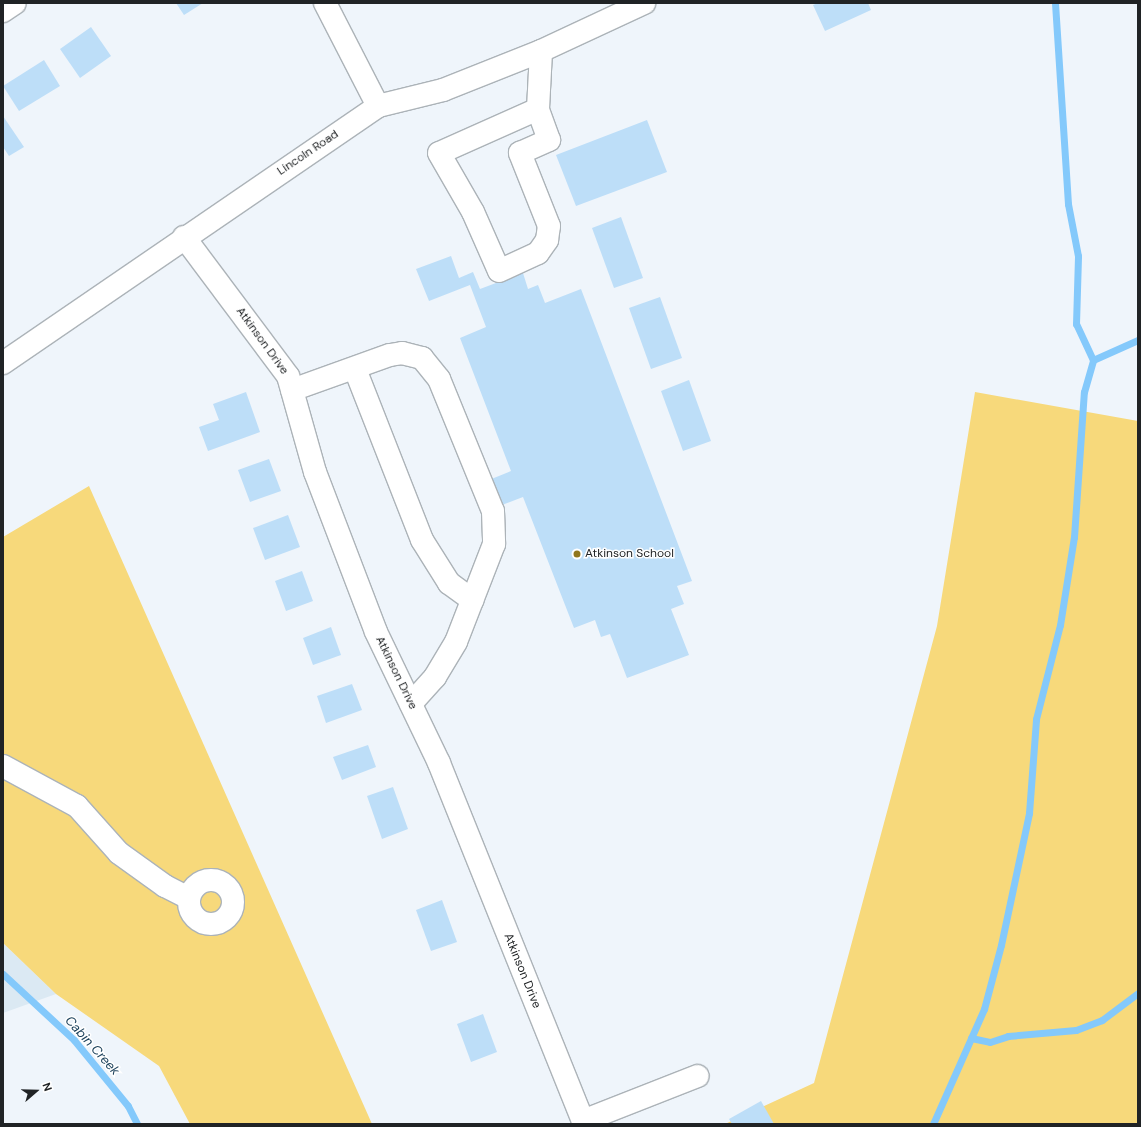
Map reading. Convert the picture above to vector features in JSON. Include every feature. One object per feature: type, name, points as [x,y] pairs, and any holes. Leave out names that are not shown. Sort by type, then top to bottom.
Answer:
[{"type":"street","points":[[3,11],[15,3]]},
{"type":"street","points":[[325,3],[378,106]]},
{"type":"street","name":"Lincoln Road","points":[[3,363],[184,237],[378,106],[444,90],[541,51],[644,3]]},
{"type":"street","points":[[538,109],[439,153],[473,212],[499,271],[538,253],[547,240],[549,226],[520,153],[549,140],[538,109],[541,51]]},
{"type":"street","name":"Atkinson Drive","points":[[184,237],[285,370],[318,480],[376,632],[439,763],[584,1122]]},
{"type":"street","points":[[292,390],[355,369],[390,355],[412,354],[430,363],[439,379],[495,521],[494,544],[447,661],[411,704]]},
{"type":"street","points":[[355,369],[422,540],[449,583],[472,600]]},
{"type":"street","points":[[3,766],[77,806],[119,854],[165,886],[189,898]]},
{"type":"street","points":[[584,1122],[698,1076]]},
{"type":"shaded area","points":[[975,392],[1138,421],[1138,1124],[725,1124],[814,1083],[937,626]]},
{"type":"shaded area","points":[[89,486],[372,1124],[190,1124],[159,1066],[56,994],[3,943],[3,537]]},
{"type":"shaded area","points":[[3,943],[56,994],[3,1013]]},
{"type":"building","points":[[176,3],[203,3],[184,15]]},
{"type":"building","points":[[818,3],[868,3],[871,10],[825,31],[813,5]]},
{"type":"building","points":[[91,27],[111,56],[80,78],[60,49]]},
{"type":"building","points":[[44,60],[60,86],[19,111],[3,86]]},
{"type":"building","points":[[3,116],[24,147],[9,156],[3,147]]},
{"type":"building","points":[[647,120],[667,172],[576,206],[556,155]]},
{"type":"building","points":[[621,217],[643,278],[614,288],[592,228]]},
{"type":"building","points":[[451,256],[459,278],[473,272],[480,289],[523,273],[528,289],[538,285],[545,303],[581,289],[692,581],[677,586],[684,604],[671,609],[689,655],[627,678],[610,634],[601,637],[595,620],[574,628],[523,497],[499,506],[489,480],[511,471],[460,338],[486,327],[470,285],[429,301],[416,269]]},
{"type":"building","points":[[660,297],[682,358],[651,369],[629,308]]},
{"type":"building","points":[[689,380],[711,441],[683,451],[661,391]]},
{"type":"building","points":[[246,392],[260,432],[208,451],[199,427],[219,420],[213,404]]},
{"type":"building","points":[[269,459],[281,491],[250,502],[238,470]]},
{"type":"building","points":[[288,515],[300,547],[265,560],[253,528]]},
{"type":"building","points":[[302,571],[313,601],[286,611],[275,581]]},
{"type":"building","points":[[331,627],[341,655],[313,665],[303,638]]},
{"type":"building","points":[[352,684],[362,710],[326,723],[317,696]]},
{"type":"building","points":[[368,745],[376,767],[342,780],[333,757]]},
{"type":"building","points":[[393,787],[408,829],[382,839],[367,796]]},
{"type":"building","points":[[442,900],[457,942],[431,951],[416,910]]},
{"type":"building","points":[[483,1014],[497,1052],[471,1062],[457,1024]]},
{"type":"building","points":[[761,1101],[774,1124],[732,1124],[729,1119]]},
{"type":"waterway","points":[[933,1124],[984,1009],[1001,945],[1029,813],[1036,719],[1060,625],[1074,537],[1084,392],[1093,360],[1076,324],[1078,256],[1068,204],[1055,3]]},
{"type":"waterway","points":[[1093,360],[1138,340]]},
{"type":"waterway","name":"Cabin Creek","points":[[3,974],[74,1040],[128,1106],[137,1124]]},
{"type":"waterway","points":[[971,1038],[990,1042],[1008,1036],[1076,1030],[1102,1020],[1138,993]]},
{"type":"place","name":"Atkinson School","points":[[577,554]]}]
